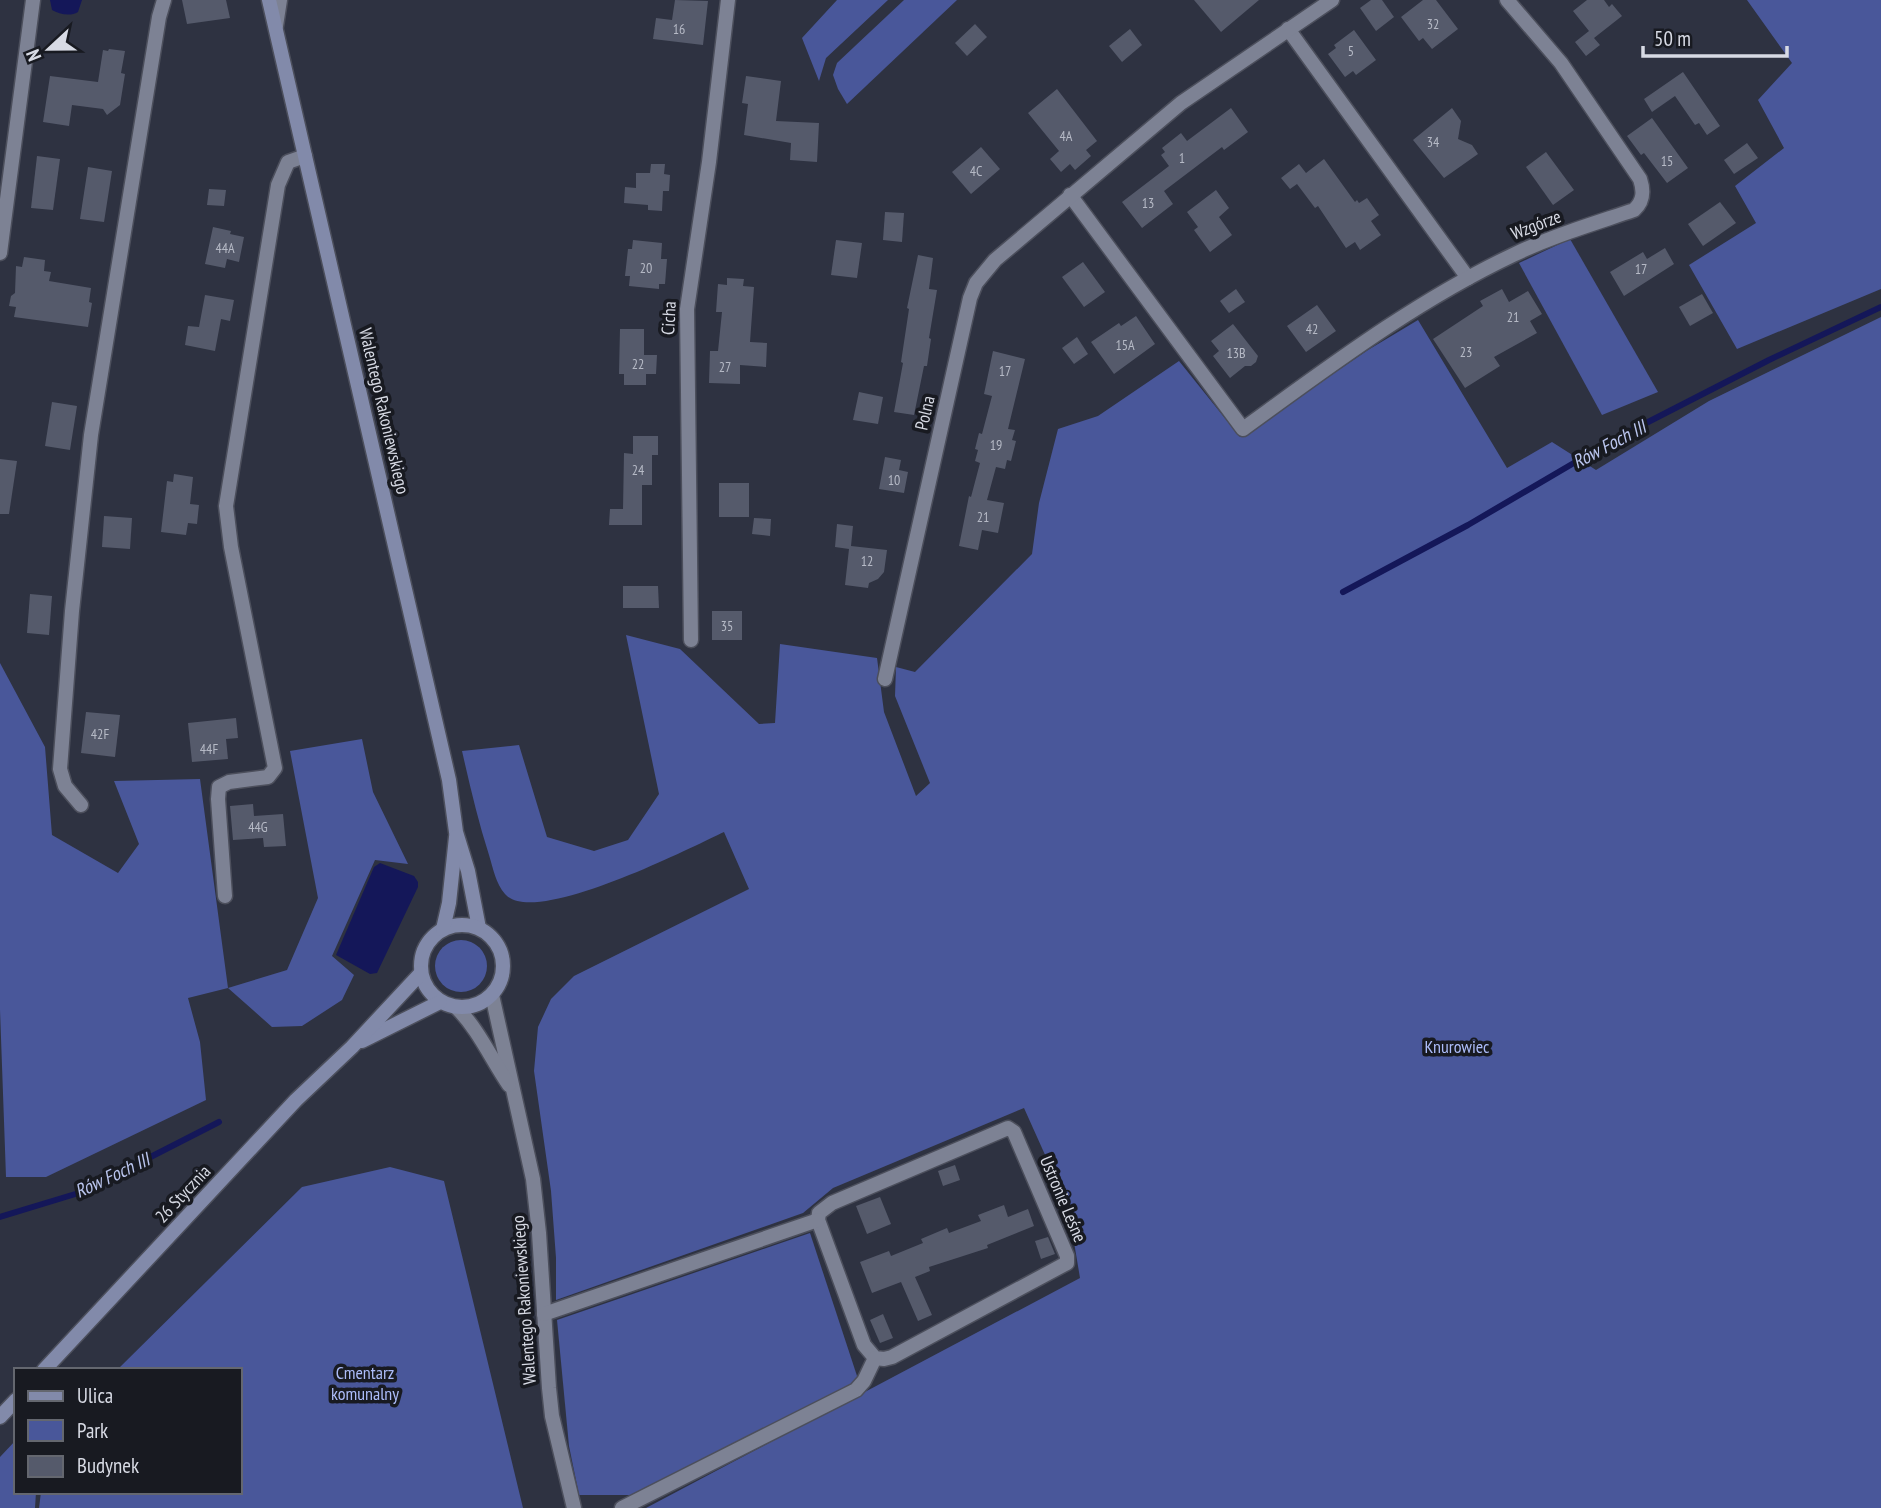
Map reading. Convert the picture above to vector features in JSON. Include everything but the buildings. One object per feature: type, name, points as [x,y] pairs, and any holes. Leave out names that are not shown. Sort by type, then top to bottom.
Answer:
[{"type":"street","points":[[0,253],[33,0]]},
{"type":"street","points":[[81,805],[65,786],[60,769],[72,611],[91,435],[159,17],[164,0]]},
{"type":"street","name":"Walentego Rakoniewskiego","points":[[269,0],[449,780],[456,832],[468,871],[478,928]]},
{"type":"street","points":[[275,27],[280,0]]},
{"type":"street","name":"Cicha","points":[[691,640],[687,309],[709,162],[728,0]]},
{"type":"street","name":"Polna","points":[[885,679],[967,311],[976,283],[995,260],[1181,103],[1332,0]]},
{"type":"street","name":"Wzgórze","points":[[1070,195],[1243,429],[1360,344],[1468,278],[1536,244],[1634,210],[1642,198],[1640,179],[1605,125],[1561,63],[1507,0]]},
{"type":"street","points":[[1288,29],[1468,278]]},
{"type":"street","points":[[225,896],[219,787],[229,782],[268,777],[275,768],[231,547],[226,506],[278,185],[288,162],[305,156]]},
{"type":"street","name":"Walentego Rakoniewskiego","points":[[443,929],[449,903],[456,832]]},
{"type":"street","points":[[455,925],[478,928],[494,941],[502,955],[503,972],[492,995],[476,1005],[457,1008],[440,1002],[427,989],[421,973],[422,952],[427,943],[443,929],[455,925]]},
{"type":"street","name":"26 Stycznia","points":[[46,1368],[303,1093],[352,1047],[421,973]]},
{"type":"street","name":"Walentego Rakoniewskiego","points":[[492,995],[533,1179],[552,1416],[574,1508]]},
{"type":"street","name":"26 Stycznia","points":[[352,1047],[440,1002]]},
{"type":"street","name":"Walentego Rakoniewskiego","points":[[457,1008],[471,1024],[512,1089]]},
{"type":"street","name":"Ustronie Leśne","points":[[544,1314],[818,1220],[823,1208],[832,1203],[1008,1128],[1014,1132],[1068,1256],[1064,1266],[891,1357],[874,1358]]},
{"type":"street","points":[[622,1508],[856,1390],[864,1381],[874,1358],[864,1345],[818,1220]]},
{"type":"street","points":[[0,1417],[14,1402]]},
{"type":"green space","points":[[837,0],[888,0],[826,58],[819,81],[802,38]]},
{"type":"green space","points":[[904,0],[957,0],[847,104],[833,75],[837,63]]},
{"type":"green space","points":[[1747,0],[1881,0],[1881,289],[1737,349],[1689,265],[1756,223],[1735,186],[1784,148],[1758,100],[1792,63]]},
{"type":"green space","points":[[1570,239],[1658,392],[1602,415],[1519,263]]},
{"type":"green space","name":"Knurowiec","points":[[1881,317],[1881,1508],[646,1508],[1080,1278],[1071,1224],[1055,1177],[1024,1108],[833,1188],[803,1213],[556,1300],[551,1191],[534,1071],[538,1027],[551,999],[574,976],[749,889],[724,832],[647,868],[578,894],[546,901],[521,902],[505,894],[497,881],[462,751],[519,745],[547,837],[594,851],[628,840],[659,794],[626,635],[680,649],[759,724],[775,723],[780,644],[877,658],[884,712],[916,796],[930,783],[895,696],[896,667],[915,672],[1032,554],[1039,503],[1058,429],[1098,416],[1179,361],[1240,437],[1368,350],[1418,320],[1507,468],[1552,442],[1596,470],[1709,401]]},
{"type":"green space","points":[[0,663],[45,747],[52,835],[118,873],[139,844],[114,781],[200,779],[228,988],[188,998],[200,1042],[206,1100],[46,1177],[6,1177],[0,1010]]},
{"type":"green space","points":[[362,739],[373,792],[408,864],[375,860],[332,956],[354,975],[342,1000],[302,1026],[272,1027],[228,988],[287,970],[318,898],[290,751]]},
{"type":"green space","points":[[461,940],[480,947],[487,966],[480,985],[461,992],[442,985],[435,966],[442,947]]},
{"type":"green space","name":"Cmentarz komunalny","points":[[390,1167],[444,1181],[523,1508],[39,1508],[41,1494],[242,1494],[242,1368],[119,1368],[302,1187]]},
{"type":"green space","points":[[810,1233],[859,1382],[633,1495],[579,1495],[569,1446],[557,1320]]},
{"type":"green space","points":[[14,1442],[14,1494],[36,1494],[35,1508],[0,1508],[0,1457]]},
{"type":"shaded area","points":[[50,0],[82,0],[78,12],[68,15],[52,10]]},
{"type":"shaded area","points":[[380,863],[414,876],[418,887],[377,973],[370,974],[336,955],[374,867]]},
{"type":"waterway","name":"Rów Foch III","points":[[1343,592],[1468,525],[1613,440],[1769,360],[1881,307]]},
{"type":"waterway","name":"Rów Foch III","points":[[0,1217],[82,1192],[219,1122]]}]
